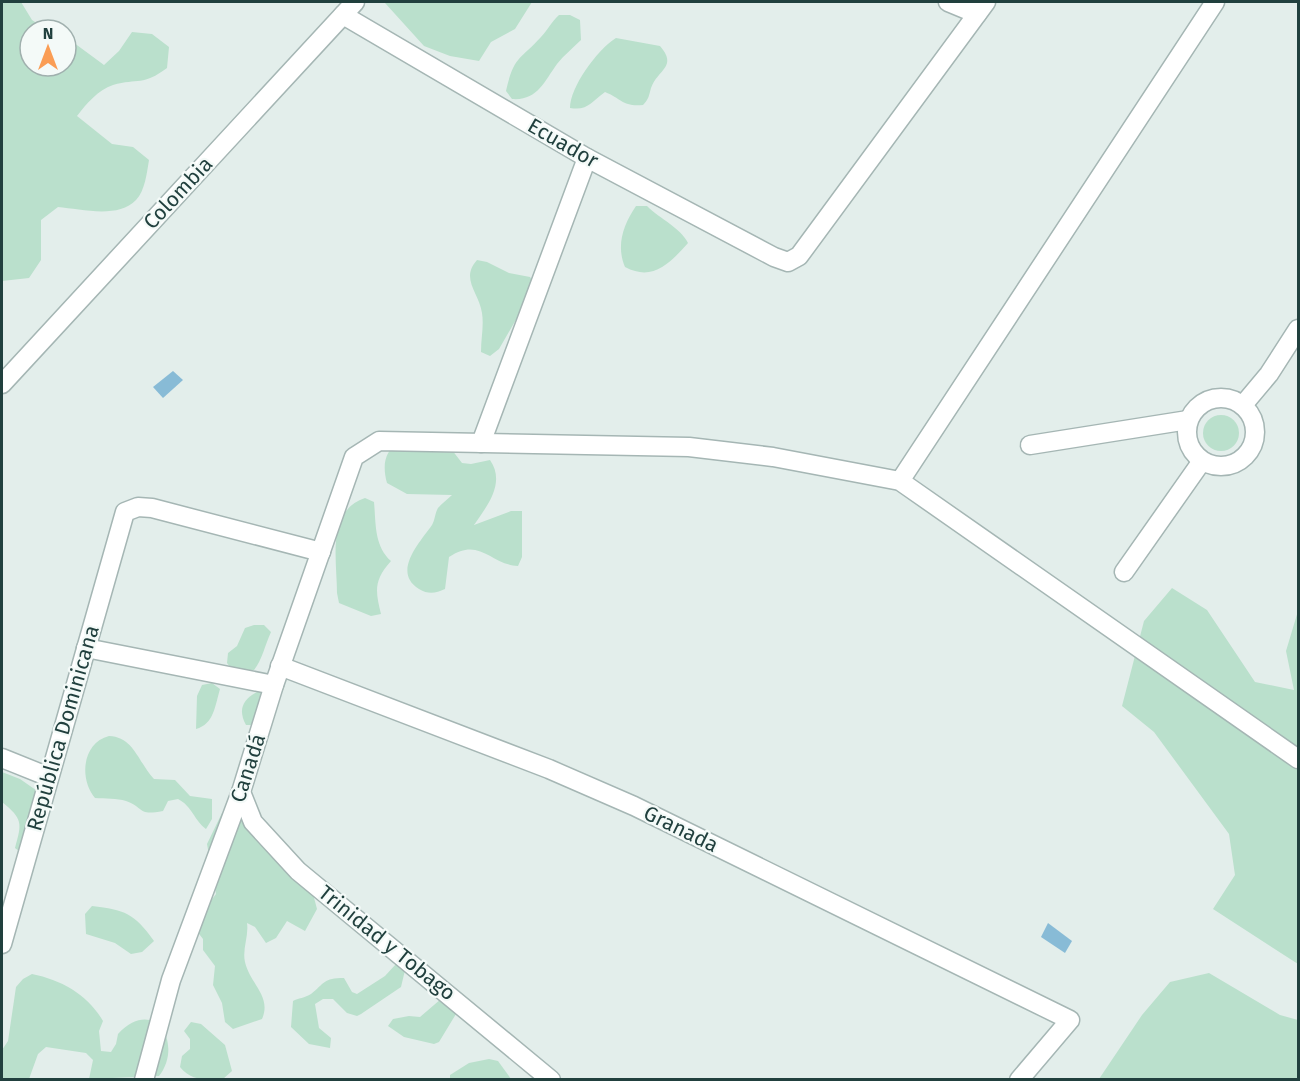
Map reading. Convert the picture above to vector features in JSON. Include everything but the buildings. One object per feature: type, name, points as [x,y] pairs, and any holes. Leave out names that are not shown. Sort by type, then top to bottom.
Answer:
[{"type":"street","points":[[948,2],[981,8]]},
{"type":"street","points":[[900,481],[1215,2]]},
{"type":"street","name":"Ecuador","points":[[349,8],[587,158],[774,257],[788,262],[799,256],[981,8]]},
{"type":"street","name":"Colombia","points":[[2,384],[349,8]]},
{"type":"street","points":[[587,158],[481,444],[689,447],[773,457],[900,481],[1299,759]]},
{"type":"street","points":[[1243,405],[1269,374],[1299,329]]},
{"type":"street","points":[[1211,399],[1232,400],[1243,405],[1254,422],[1255,433],[1248,453],[1231,465],[1220,467],[1202,461],[1192,452],[1187,441],[1188,420],[1202,403],[1211,399]]},
{"type":"street","points":[[1030,445],[1188,420]]},
{"type":"street","name":"Canadá","points":[[144,1080],[171,980],[241,792],[280,666],[354,457],[379,441],[481,444]]},
{"type":"street","points":[[1124,572],[1202,461]]},
{"type":"street","name":"República Dominicana","points":[[2,944],[125,512],[138,507],[152,508],[321,552]]},
{"type":"street","points":[[86,648],[274,685]]},
{"type":"street","name":"Granada","points":[[280,666],[549,769],[634,806],[1070,1020],[1018,1080]]},
{"type":"street","points":[[2,758],[49,777]]},
{"type":"street","name":"Trinidad y Tobago","points":[[241,792],[253,822],[298,870],[551,1080]]},
{"type":"green space","points":[[2,2],[21,2],[31,18],[18,18],[18,78],[78,78],[78,46],[104,65],[119,51],[132,32],[152,34],[169,47],[167,68],[152,77],[113,85],[102,90],[77,116],[112,144],[133,147],[149,160],[142,192],[128,206],[109,211],[58,207],[41,220],[41,260],[29,278],[2,281]]},
{"type":"green space","points":[[386,2],[532,2],[515,29],[491,42],[479,61],[450,56],[424,46]]},
{"type":"green space","points":[[559,15],[570,15],[580,20],[581,40],[560,61],[534,94],[521,99],[512,99],[506,91],[515,65]]},
{"type":"green space","points":[[616,38],[660,46],[665,53],[667,64],[654,82],[646,101],[643,105],[631,105],[605,92],[585,107],[570,108],[571,99],[586,70],[601,51]]},
{"type":"green space","points":[[636,206],[647,206],[680,233],[688,243],[668,263],[652,271],[635,271],[625,267],[622,259],[621,243],[624,228]]},
{"type":"green space","points":[[477,260],[487,262],[509,273],[530,277],[536,285],[499,349],[490,356],[481,352],[482,313],[470,280],[472,267]]},
{"type":"green space","points":[[1221,415],[1233,421],[1239,433],[1233,445],[1221,451],[1209,445],[1203,433],[1209,421]]},
{"type":"green space","points":[[432,433],[442,437],[462,463],[471,464],[490,460],[496,477],[495,486],[493,494],[474,525],[511,511],[522,511],[522,557],[518,566],[500,561],[477,550],[460,551],[449,557],[445,589],[432,593],[419,589],[411,582],[408,565],[416,548],[432,525],[438,508],[452,495],[407,494],[387,483],[385,461],[394,446],[402,441],[410,437]]},
{"type":"green space","points":[[365,498],[374,502],[381,548],[391,561],[381,574],[377,586],[381,614],[371,616],[339,603],[337,593],[336,538],[339,525],[344,514],[353,504]]},
{"type":"green space","points":[[1172,588],[1207,610],[1255,682],[1294,690],[1286,651],[1298,611],[1298,964],[1213,909],[1235,875],[1229,834],[1154,732],[1122,706],[1144,621]]},
{"type":"green space","points":[[264,625],[271,632],[259,662],[254,670],[233,671],[227,663],[228,653],[237,646],[245,628]]},
{"type":"green space","points":[[212,683],[220,689],[215,708],[207,723],[196,729],[197,696],[202,685]]},
{"type":"green space","points":[[257,692],[267,692],[257,725],[246,725],[242,715],[243,706],[248,698]]},
{"type":"green space","points":[[109,736],[117,737],[130,746],[154,779],[175,780],[190,796],[212,799],[212,819],[206,829],[187,805],[178,799],[168,801],[163,811],[149,813],[122,800],[95,798],[87,781],[86,762],[93,746]]},
{"type":"green space","points":[[2,772],[20,779],[43,795],[23,854],[15,848],[20,827],[17,817],[2,802]]},
{"type":"green space","points":[[222,813],[235,813],[246,821],[312,890],[317,909],[305,931],[287,921],[276,938],[266,943],[255,927],[247,923],[245,962],[262,997],[264,1011],[262,1019],[233,1029],[225,1022],[222,1003],[213,985],[215,966],[203,950],[203,939],[196,930],[203,911],[216,894],[207,844]]},
{"type":"green space","points":[[92,906],[128,914],[141,924],[154,941],[142,952],[131,954],[115,943],[86,934],[85,914]]},
{"type":"green space","points":[[396,964],[406,966],[401,987],[357,1016],[347,1013],[333,999],[323,999],[315,1004],[319,1028],[331,1038],[330,1048],[309,1044],[291,1027],[293,1001],[311,994],[332,979],[344,978],[352,992],[357,994],[385,976]]},
{"type":"green space","points":[[1209,973],[1280,1015],[1298,1020],[1298,1079],[1099,1079],[1142,1015],[1170,982]]},
{"type":"green space","points":[[32,974],[64,985],[90,1004],[103,1021],[99,1031],[101,1051],[111,1052],[118,1034],[131,1023],[144,1020],[154,1022],[162,1028],[167,1038],[168,1050],[166,1063],[159,1076],[89,1079],[93,1060],[86,1053],[46,1047],[38,1054],[29,1079],[2,1080],[2,1050],[8,1041],[16,987]]},
{"type":"green space","points":[[441,999],[459,1009],[439,1042],[434,1044],[404,1037],[388,1026],[393,1019],[409,1016],[420,1017]]},
{"type":"green space","points":[[191,1022],[201,1024],[225,1045],[232,1071],[223,1079],[194,1077],[180,1067],[182,1056],[190,1049],[190,1039],[184,1031]]},
{"type":"green space","points":[[489,1059],[498,1061],[511,1079],[450,1079],[450,1075],[469,1063]]},
{"type":"water","points":[[173,371],[183,380],[163,398],[153,387]]},
{"type":"water","points":[[1048,923],[1072,941],[1065,953],[1041,937]]}]
